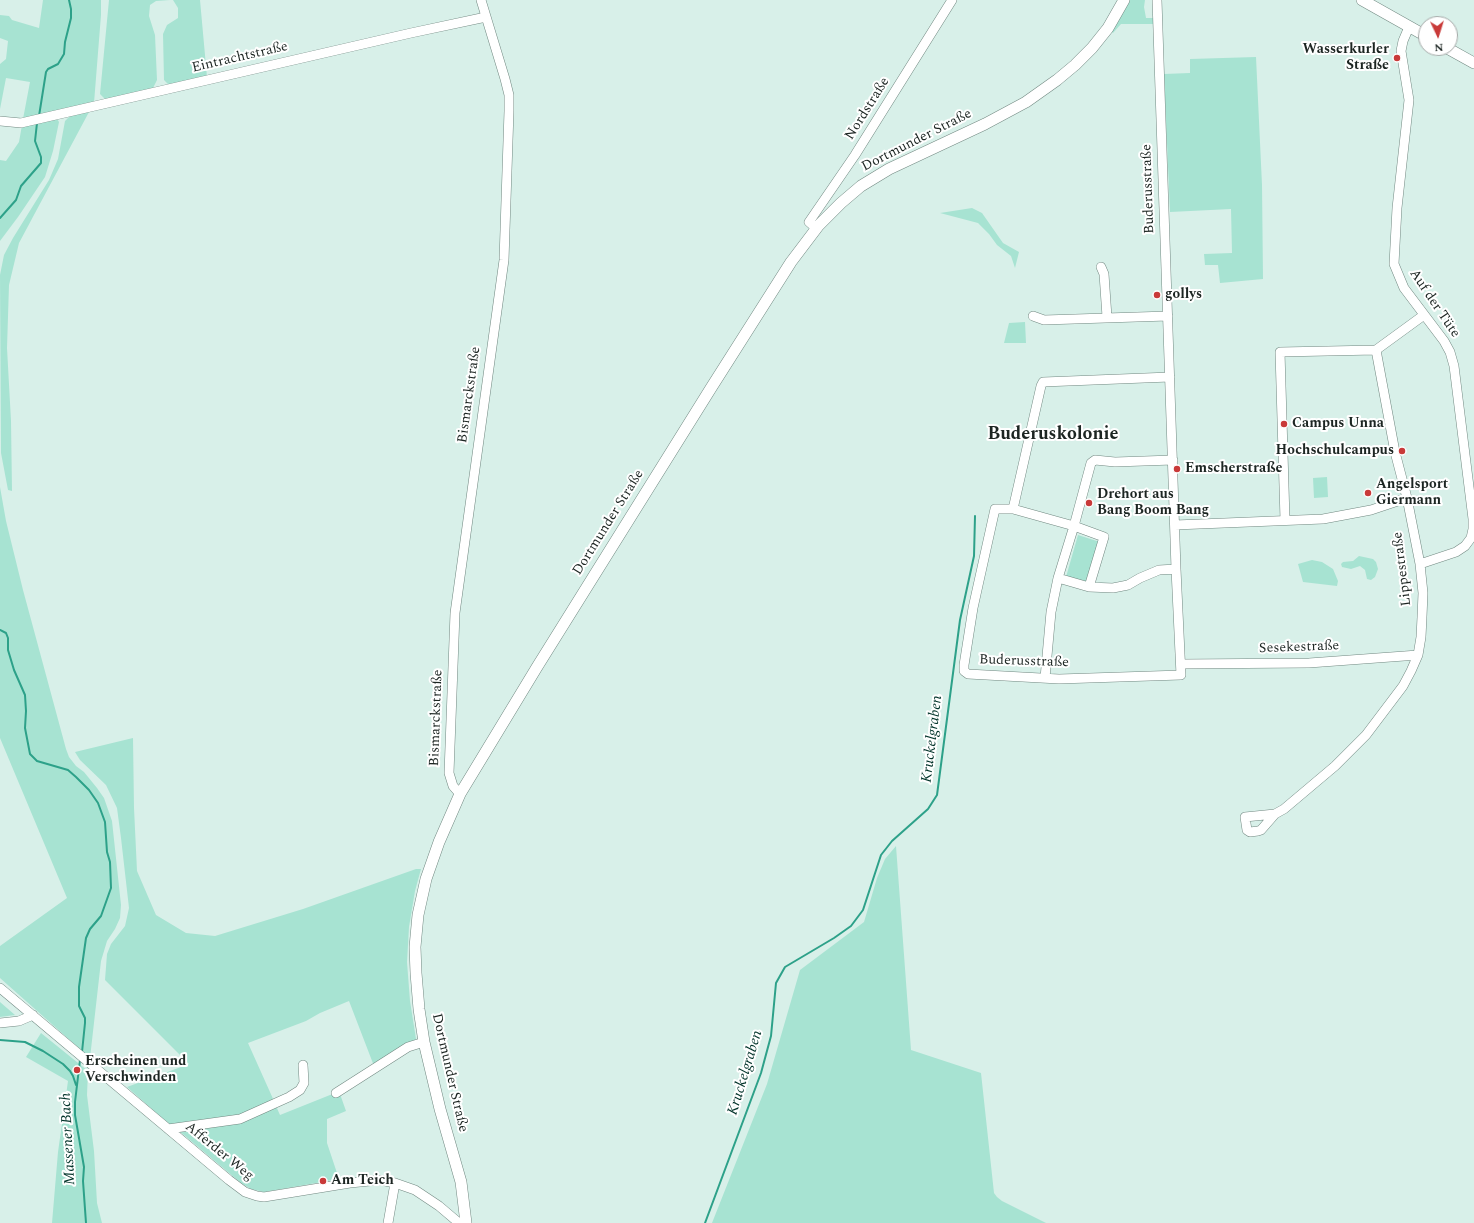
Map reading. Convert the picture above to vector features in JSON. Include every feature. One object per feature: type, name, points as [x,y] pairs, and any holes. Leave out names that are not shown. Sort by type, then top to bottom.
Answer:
[{"type":"main road","name":"Dortmunder Straße","points":[[466,1223],[461,1182],[438,1102],[424,1042],[416,973],[418,915],[426,879],[439,842],[460,794],[541,660],[711,388],[791,262],[816,228],[841,203],[861,186],[889,170],[985,124],[1026,102],[1057,80],[1092,48],[1108,28],[1124,0]]},
{"type":"main road","points":[[1362,0],[1418,32]]},
{"type":"main road","points":[[1458,54],[1474,63]]},
{"type":"street","name":"Bismarckstraße","points":[[460,794],[453,786],[449,773],[455,614],[504,260],[510,111],[505,79],[481,0]]},
{"type":"street","name":"Nordstraße","points":[[816,228],[809,222],[855,155],[952,0]]},
{"type":"street","name":"Buderusstraße","points":[[1013,510],[995,509],[973,608],[964,671],[968,674],[1059,679],[1181,674],[1176,569],[1157,0]]},
{"type":"street","name":"Eintrachtstraße","points":[[0,121],[21,123],[45,118],[486,17]]},
{"type":"street","name":"Auf der Tüte","points":[[1409,27],[1401,50],[1410,100],[1397,208],[1394,264],[1404,288],[1444,341],[1450,352],[1454,366],[1473,519],[1471,538],[1465,546],[1456,552],[1420,564]]},
{"type":"street","points":[[1101,267],[1104,274],[1107,317]]},
{"type":"street","points":[[1285,520],[1280,352],[1376,350],[1424,315]]},
{"type":"street","points":[[1033,316],[1044,320],[1168,316]]},
{"type":"street","name":"Lippestraße","points":[[1275,814],[1284,809],[1336,766],[1366,735],[1403,686],[1418,655],[1421,637],[1423,593],[1420,564],[1407,498],[1395,452],[1376,350]]},
{"type":"street","points":[[1089,588],[1104,537],[1074,526],[1013,510],[1041,386],[1043,382],[1170,377]]},
{"type":"street","points":[[1045,678],[1051,612],[1058,578],[1093,461],[1115,462],[1173,460]]},
{"type":"street","points":[[1175,525],[1329,518],[1371,510],[1407,498]]},
{"type":"street","points":[[1058,578],[1089,588],[1101,589],[1120,587],[1159,570],[1176,569]]},
{"type":"street","name":"Sesekestraße","points":[[1181,664],[1309,663],[1418,655]]},
{"type":"street","name":"Afferder Weg","points":[[0,988],[238,1188],[257,1196],[264,1197],[350,1183],[380,1180],[395,1183],[415,1190],[428,1198],[459,1223]]},
{"type":"street","points":[[0,1023],[19,1021],[32,1015]]},
{"type":"street","points":[[336,1093],[408,1047],[424,1042]]},
{"type":"street","points":[[168,1129],[240,1119],[289,1097],[300,1090],[304,1083],[303,1065]]},
{"type":"street","points":[[388,1223],[395,1183]]},
{"type":"green space","points":[[43,0],[101,0],[94,103],[23,119],[30,82],[6,78],[0,109],[0,64],[6,59],[8,41],[0,38],[0,15],[9,16],[12,20],[39,28]]},
{"type":"green space","points":[[109,0],[170,0],[156,1],[150,5],[149,16],[155,35],[157,80],[152,90],[107,101],[100,94]]},
{"type":"green space","points":[[173,0],[200,0],[207,77],[170,86],[164,80],[163,34],[167,25],[178,18],[178,8]]},
{"type":"green space","points":[[1129,0],[1145,0],[1144,7],[1146,18],[1154,18],[1154,24],[1121,24],[1113,33],[1111,31]]},
{"type":"green space","points":[[1256,57],[1262,185],[1263,279],[1220,283],[1218,265],[1205,265],[1204,254],[1232,253],[1231,209],[1170,212],[1164,74],[1190,73],[1190,59]]},
{"type":"green space","points":[[89,112],[19,243],[9,285],[7,348],[11,421],[12,491],[8,490],[1,453],[0,275],[4,255],[49,180],[58,159],[65,121],[70,116]]},
{"type":"green space","points":[[57,119],[59,122],[53,151],[45,177],[0,241],[0,160],[6,161],[19,142],[22,125]]},
{"type":"green space","points":[[972,208],[982,213],[1003,243],[1019,252],[1015,268],[1011,256],[997,245],[978,223],[940,213]]},
{"type":"green space","points":[[1025,322],[1026,343],[1004,343],[1009,323]]},
{"type":"green space","points":[[1327,477],[1328,497],[1314,498],[1313,478]]},
{"type":"green space","points":[[0,487],[6,521],[23,590],[66,749],[69,757],[76,766],[84,772],[104,798],[112,821],[121,905],[120,918],[107,941],[101,961],[90,1058],[0,978],[0,946],[67,898],[0,738]]},
{"type":"green space","points":[[1078,535],[1100,542],[1088,583],[1066,577]]},
{"type":"green space","points":[[1359,556],[1373,559],[1376,562],[1378,569],[1375,577],[1371,580],[1367,579],[1365,570],[1360,566],[1351,569],[1342,567],[1341,564],[1343,562],[1353,561]]},
{"type":"green space","points":[[1312,560],[1322,562],[1333,569],[1338,581],[1337,586],[1303,582],[1298,564]]},
{"type":"green space","points":[[133,738],[137,871],[156,915],[186,933],[215,936],[303,909],[416,869],[421,869],[415,891],[409,927],[407,962],[410,1001],[416,1039],[374,1066],[349,1001],[320,1013],[306,1021],[248,1043],[274,1101],[237,1117],[170,1125],[127,1087],[189,1064],[105,980],[107,954],[111,944],[125,926],[129,908],[121,838],[117,808],[106,785],[80,760],[75,752]]},
{"type":"green space","points":[[896,846],[911,1050],[981,1073],[994,1193],[1002,1201],[1046,1223],[712,1223],[767,1084],[800,970],[864,922],[877,878],[885,859]]},
{"type":"green space","points":[[0,1002],[15,1015],[0,1017]]},
{"type":"green space","points":[[41,1033],[88,1071],[87,1095],[94,1151],[97,1203],[102,1223],[52,1223],[58,1152],[68,1081],[26,1057]]},
{"type":"green space","points":[[340,1094],[346,1111],[327,1119],[327,1143],[339,1179],[264,1192],[251,1189],[241,1183],[178,1130],[276,1106],[280,1115],[330,1095]]},
{"type":"waterway","name":"Massener Bach","points":[[39,116],[46,72],[48,69],[58,64],[64,54],[65,42],[71,18],[69,0]]},
{"type":"waterway","name":"Massener Bach","points":[[0,218],[16,200],[21,186],[41,163],[41,157],[35,141],[37,123]]},
{"type":"waterway","name":"Kruckelgraben","points":[[705,1223],[761,1073],[771,1036],[776,983],[785,967],[834,938],[851,926],[863,910],[881,855],[892,841],[928,809],[937,795],[960,620],[974,556],[975,516]]},
{"type":"waterway","name":"Massener Bach","points":[[0,630],[6,633],[8,638],[8,650],[14,670],[25,695],[25,728],[30,754],[37,761],[68,770],[76,777],[89,790],[98,803],[105,822],[107,852],[110,862],[111,888],[101,916],[90,929],[86,938],[79,987],[79,1006],[85,1018],[82,1052]]},
{"type":"waterway","points":[[0,1040],[25,1042],[43,1051],[63,1064],[70,1071],[76,1085]]},
{"type":"waterway","name":"Massener Bach","points":[[80,1060],[75,1115],[84,1167],[83,1181],[86,1223]]},
{"type":"place","name":"Wasserkurler Straße","points":[[1397,58]]},
{"type":"place","name":"gollys","points":[[1157,295]]},
{"type":"place","name":"Campus Unna","points":[[1284,424]]},
{"type":"place","name":"Hochschulcampus","points":[[1402,451]]},
{"type":"place","name":"Emscherstraße","points":[[1177,469]]},
{"type":"place","name":"Angelsport Giermann","points":[[1368,493]]},
{"type":"place","name":"Drehort aus Bang Boom Bang","points":[[1089,503]]},
{"type":"place","name":"Erscheinen und Verschwinden","points":[[77,1070]]},
{"type":"place","name":"Am Teich","points":[[323,1181]]},
{"type":"district","name":"Buderuskolonie","points":[[1053,435]]}]
